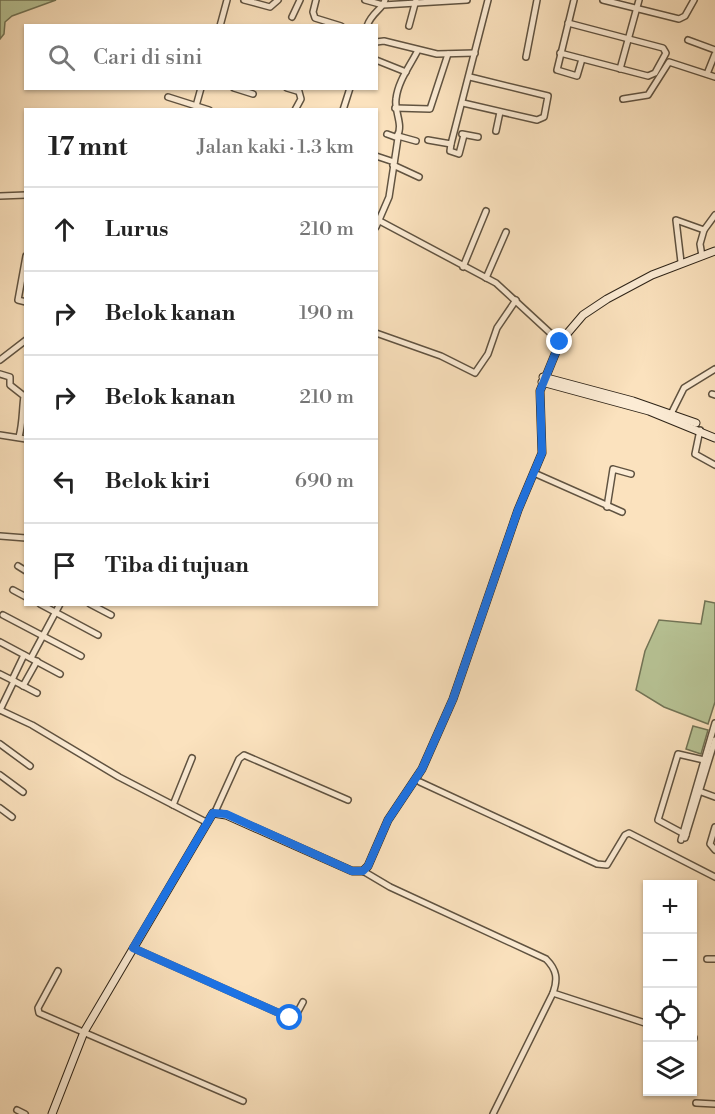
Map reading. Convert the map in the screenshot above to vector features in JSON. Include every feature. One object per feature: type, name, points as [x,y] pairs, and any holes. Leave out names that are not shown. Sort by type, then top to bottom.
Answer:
[{"type":"street","points":[[221,24],[227,0]]},
{"type":"street","points":[[244,0],[270,7],[278,0]]},
{"type":"street","points":[[292,17],[300,0]]},
{"type":"street","points":[[316,0],[313,12],[315,18],[334,24]]},
{"type":"street","points":[[365,0],[384,3],[467,0]]},
{"type":"street","points":[[464,135],[459,154],[450,151],[488,0]]},
{"type":"street","points":[[526,57],[537,0]]},
{"type":"street","points":[[574,0],[557,67],[559,73],[573,77],[579,73],[582,59]]},
{"type":"street","points":[[603,0],[679,19],[685,16],[694,0]]},
{"type":"street","points":[[620,69],[639,0]]},
{"type":"street","points":[[409,26],[415,2]]},
{"type":"street","points":[[368,24],[371,14],[384,3]]},
{"type":"street","points":[[560,53],[650,76],[666,53],[663,48],[568,23]]},
{"type":"street","points":[[688,40],[715,52],[707,74]]},
{"type":"street","points":[[378,42],[448,54],[475,53]]},
{"type":"street","points":[[418,50],[399,86],[395,108],[400,126],[388,197],[378,219],[433,247],[463,267],[507,290],[560,342]]},
{"type":"street","points":[[395,108],[430,109],[448,54]]},
{"type":"street","points":[[378,61],[406,72]]},
{"type":"street","points":[[624,99],[648,95],[669,62],[715,77]]},
{"type":"street","points":[[463,103],[500,112],[541,119],[544,117],[548,96],[470,77]]},
{"type":"street","points":[[196,106],[200,90]]},
{"type":"street","points":[[240,90],[253,94]]},
{"type":"street","points":[[296,108],[302,99],[297,90]]},
{"type":"street","points":[[344,108],[349,90]]},
{"type":"street","points":[[168,97],[202,108]]},
{"type":"street","points":[[496,131],[500,112]]},
{"type":"street","points":[[454,132],[478,137]]},
{"type":"street","points":[[387,134],[416,141]]},
{"type":"street","points":[[428,140],[451,144]]},
{"type":"street","points":[[378,157],[419,177]]},
{"type":"street","points":[[0,196],[24,195]]},
{"type":"street","points":[[463,267],[486,211]]},
{"type":"street","points":[[702,256],[704,230],[715,215]]},
{"type":"street","points":[[681,262],[676,220],[704,230]]},
{"type":"street","points":[[486,278],[506,232]]},
{"type":"street","points":[[363,871],[370,862],[388,820],[422,769],[453,699],[518,510],[543,448],[538,408],[542,380],[560,342],[593,307],[652,275],[681,262],[715,252]]},
{"type":"street","points":[[24,267],[18,300],[24,302]]},
{"type":"street","points":[[378,334],[441,356],[475,373],[488,354],[497,328],[516,300]]},
{"type":"street","points":[[0,360],[24,342]]},
{"type":"street","points":[[671,416],[684,388],[715,369]]},
{"type":"street","points":[[0,374],[10,376],[10,385],[24,396],[21,409],[22,438],[0,435]]},
{"type":"street","points":[[542,380],[671,416],[715,433]]},
{"type":"street","points":[[671,416],[715,438]]},
{"type":"street","points":[[700,430],[695,454],[715,465]]},
{"type":"street","points":[[607,507],[613,469],[631,474]]},
{"type":"street","points":[[534,474],[621,512]]},
{"type":"street","points":[[0,536],[24,538]]},
{"type":"street","points":[[18,566],[24,570]]},
{"type":"street","points":[[13,590],[24,596]]},
{"type":"street","points":[[44,606],[98,635]]},
{"type":"street","points":[[23,686],[59,606]]},
{"type":"street","points":[[94,606],[111,615]]},
{"type":"street","points":[[3,615],[81,656]]},
{"type":"street","points":[[0,642],[60,674]]},
{"type":"street","points":[[24,655],[0,710],[32,725],[118,777],[206,822]]},
{"type":"street","points":[[0,674],[37,693]]},
{"type":"street","points":[[704,760],[678,754],[658,820],[684,834],[715,723]]},
{"type":"street","points":[[697,790],[715,740]]},
{"type":"street","points":[[0,744],[30,766]]},
{"type":"street","points":[[52,1114],[84,1032],[206,822],[215,812],[239,759],[244,755],[348,800]]},
{"type":"street","points":[[173,805],[192,758]]},
{"type":"street","points":[[0,775],[24,792]]},
{"type":"street","points":[[420,782],[597,864],[607,865],[625,835],[629,833],[715,877]]},
{"type":"street","points":[[697,790],[715,797]]},
{"type":"street","points":[[0,808],[12,817]]},
{"type":"street","points":[[215,812],[226,814],[352,871],[363,871],[390,887],[546,959],[556,974],[553,993],[493,1114]]},
{"type":"street","points":[[712,849],[715,827]]},
{"type":"street","points":[[133,948],[290,1018],[295,1017],[303,1002]]},
{"type":"street","points":[[707,959],[715,959]]},
{"type":"street","points":[[58,971],[38,1011],[243,1101]]},
{"type":"street","points":[[553,993],[643,1021]]},
{"type":"street","points":[[696,1103],[715,1104]]},
{"type":"street","points":[[17,1110],[25,1114]]},
{"type":"green space","points":[[0,0],[56,0],[12,16],[5,22],[4,34],[0,39]]},
{"type":"green space","points":[[705,601],[715,603],[715,702],[708,724],[664,707],[636,690],[645,651],[659,620],[701,624]]},
{"type":"green space","points":[[693,726],[708,730],[701,754],[686,749]]},
{"type":"route","points":[[290,1018],[133,948],[209,817],[215,812],[226,814],[352,871],[363,871],[368,866],[388,820],[422,769],[453,699],[518,510],[542,453],[543,442],[538,408],[540,391],[543,377],[560,342]]}]
